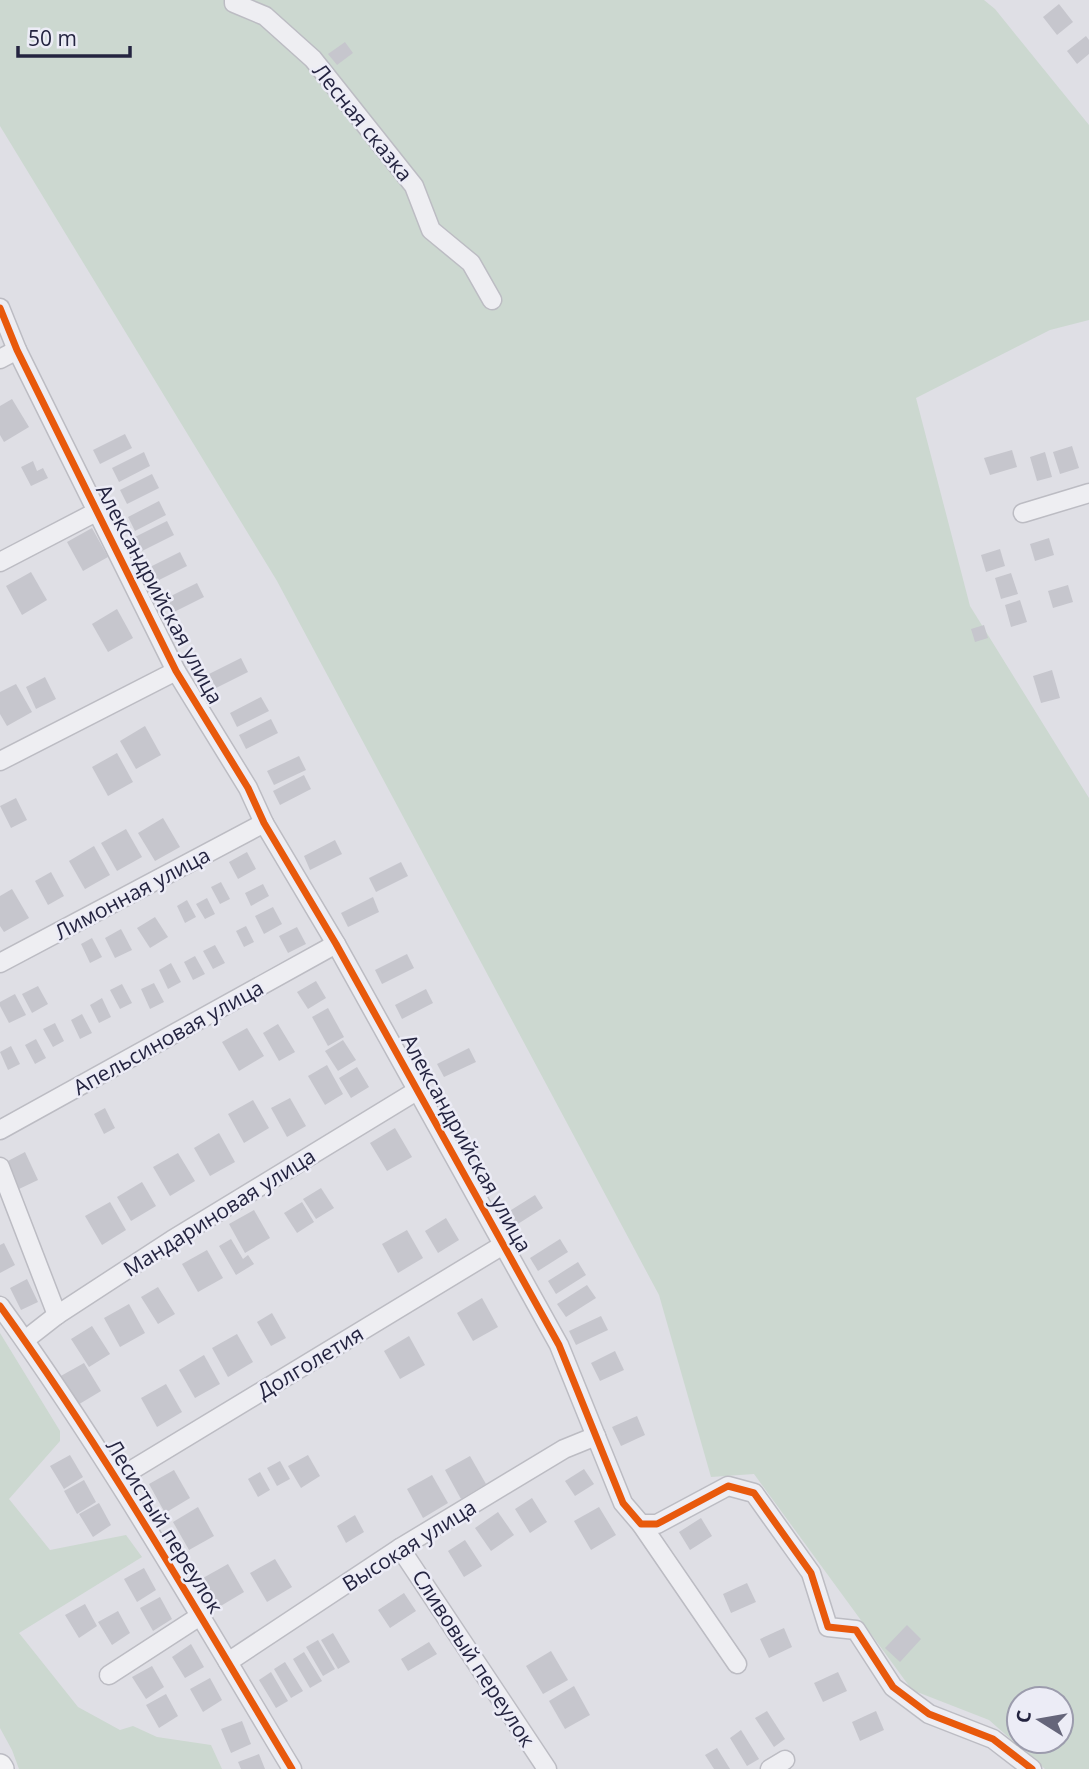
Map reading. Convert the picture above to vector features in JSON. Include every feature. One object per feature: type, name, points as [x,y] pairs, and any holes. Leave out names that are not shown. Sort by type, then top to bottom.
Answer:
[{"type":"street","name":"Лесная сказка","points":[[234,0],[234,3],[265,16],[313,59],[414,186],[431,230],[471,262],[492,300]]},
{"type":"street","name":"Александрийская улица","points":[[0,308],[96,512],[176,671],[248,788],[264,823],[336,944],[559,1345],[622,1503],[641,1524],[737,1664]]},
{"type":"street","points":[[0,359],[18,350]]},
{"type":"street","points":[[1023,513],[1089,493]]},
{"type":"street","points":[[0,562],[96,512]]},
{"type":"street","points":[[0,761],[176,671]]},
{"type":"street","name":"Лимонная улица","points":[[0,963],[264,823]]},
{"type":"street","name":"Апельсиновая улица","points":[[0,1130],[336,944]]},
{"type":"street","name":"Мандариновая улица","points":[[25,1340],[57,1315],[172,1240],[418,1090]]},
{"type":"street","points":[[0,1167],[57,1315]]},
{"type":"street","name":"Долголетия","points":[[117,1479],[503,1245]]},
{"type":"street","name":"Лесистый переулок","points":[[0,1306],[117,1479],[292,1769]]},
{"type":"street","name":"Высокая улица","points":[[228,1662],[401,1548],[564,1449],[596,1436]]},
{"type":"street","points":[[641,1524],[657,1524],[727,1486],[754,1493],[811,1573],[828,1627],[856,1630],[893,1687],[929,1714],[993,1739],[1032,1769]]},
{"type":"street","name":"Сливовый переулок","points":[[401,1548],[547,1769]]},
{"type":"street","points":[[109,1675],[200,1616]]},
{"type":"shaded area","points":[[0,0],[984,0],[995,9],[1089,125],[1089,320],[1050,330],[916,398],[970,606],[1089,798],[1089,1769],[1045,1769],[1029,1755],[1075,1755],[1075,1685],[1005,1685],[1005,1734],[989,1720],[912,1690],[754,1474],[711,1477],[659,1295],[277,581],[0,126]]},
{"type":"shaded area","points":[[0,1333],[60,1431],[60,1441],[9,1499],[50,1550],[126,1535],[142,1557],[19,1633],[78,1707],[120,1730],[133,1726],[157,1737],[211,1745],[222,1769],[19,1769],[0,1728]]},
{"type":"building","points":[[1059,4],[1073,22],[1057,35],[1043,17]]},
{"type":"building","points":[[1086,36],[1089,40],[1089,54],[1077,64],[1067,51]]},
{"type":"building","points":[[345,42],[353,53],[337,65],[328,54]]},
{"type":"building","points":[[12,399],[29,427],[4,442],[0,435],[0,406]]},
{"type":"building","points":[[125,434],[132,448],[100,464],[93,450]]},
{"type":"building","points":[[1072,446],[1079,468],[1060,474],[1053,452]]},
{"type":"building","points":[[1012,450],[1017,467],[990,475],[984,458]]},
{"type":"building","points":[[144,452],[150,466],[119,482],[112,468]]},
{"type":"building","points":[[1045,452],[1052,477],[1037,481],[1030,457]]},
{"type":"building","points":[[33,461],[37,471],[43,468],[48,478],[31,486],[21,467]]},
{"type":"building","points":[[152,474],[159,488],[127,504],[120,490]]},
{"type":"building","points":[[159,501],[166,515],[135,531],[128,517]]},
{"type":"building","points":[[167,521],[174,535],[142,551],[135,537]]},
{"type":"building","points":[[92,528],[108,557],[83,571],[67,542]]},
{"type":"building","points":[[1049,538],[1054,555],[1035,561],[1030,544]]},
{"type":"building","points":[[1000,549],[1005,566],[986,572],[981,555]]},
{"type":"building","points":[[180,552],[187,566],[155,582],[148,568]]},
{"type":"building","points":[[31,572],[47,600],[22,615],[6,586]]},
{"type":"building","points":[[1011,573],[1018,594],[1001,599],[995,578]]},
{"type":"building","points":[[197,583],[204,597],[172,613],[165,599]]},
{"type":"building","points":[[1068,585],[1073,602],[1053,608],[1048,591]]},
{"type":"building","points":[[1020,600],[1027,622],[1011,627],[1005,605]]},
{"type":"building","points":[[117,609],[133,638],[108,652],[92,624]]},
{"type":"building","points":[[984,625],[988,638],[975,642],[971,629]]},
{"type":"building","points":[[241,658],[248,672],[216,688],[209,674]]},
{"type":"building","points":[[1052,670],[1060,698],[1041,703],[1033,676]]},
{"type":"building","points":[[45,677],[56,699],[36,709],[26,687]]},
{"type":"building","points":[[16,684],[32,712],[7,726],[0,714],[0,692]]},
{"type":"building","points":[[261,697],[269,711],[237,727],[230,713]]},
{"type":"building","points":[[271,719],[278,733],[246,749],[239,735]]},
{"type":"building","points":[[145,726],[161,755],[136,769],[120,741]]},
{"type":"building","points":[[117,753],[133,782],[108,796],[92,767]]},
{"type":"building","points":[[299,756],[306,770],[274,785],[267,771]]},
{"type":"building","points":[[304,775],[311,789],[280,805],[273,791]]},
{"type":"building","points":[[16,798],[27,820],[11,828],[0,806]]},
{"type":"building","points":[[163,818],[180,847],[155,861],[138,833]]},
{"type":"building","points":[[126,829],[142,857],[117,871],[101,843]]},
{"type":"building","points":[[335,840],[342,854],[310,870],[304,856]]},
{"type":"building","points":[[94,846],[110,875],[85,889],[69,861]]},
{"type":"building","points":[[247,852],[256,869],[238,879],[229,862]]},
{"type":"building","points":[[401,862],[408,876],[376,892],[369,878]]},
{"type":"building","points":[[51,872],[64,896],[48,905],[35,881]]},
{"type":"building","points":[[221,882],[230,899],[220,904],[211,887]]},
{"type":"building","points":[[263,884],[269,896],[251,906],[245,893]]},
{"type":"building","points":[[12,889],[29,918],[4,932],[0,926],[0,896]]},
{"type":"building","points":[[373,897],[379,912],[348,927],[341,913]]},
{"type":"building","points":[[207,898],[215,914],[205,919],[196,904]]},
{"type":"building","points":[[187,900],[196,917],[185,923],[177,906]]},
{"type":"building","points":[[273,907],[282,924],[264,934],[255,916]]},
{"type":"building","points":[[155,917],[168,937],[150,948],[137,928]]},
{"type":"building","points":[[246,926],[254,942],[244,947],[236,931]]},
{"type":"building","points":[[297,927],[306,944],[288,953],[279,936]]},
{"type":"building","points":[[121,929],[132,950],[115,958],[105,938]]},
{"type":"building","points":[[92,938],[102,957],[90,963],[81,944]]},
{"type":"building","points":[[215,945],[225,963],[213,969],[203,951]]},
{"type":"building","points":[[407,954],[414,968],[382,984],[375,970]]},
{"type":"building","points":[[195,956],[205,974],[193,980],[184,962]]},
{"type":"building","points":[[171,963],[181,982],[168,989],[159,970]]},
{"type":"building","points":[[316,981],[326,998],[308,1009],[297,992]]},
{"type":"building","points":[[154,983],[164,1002],[150,1009],[141,989]]},
{"type":"building","points":[[122,984],[132,1003],[120,1009],[110,990]]},
{"type":"building","points":[[38,986],[48,1004],[32,1013],[22,994]]},
{"type":"building","points":[[426,989],[433,1003],[402,1019],[395,1005]]},
{"type":"building","points":[[15,994],[26,1015],[9,1023],[0,1002]]},
{"type":"building","points":[[102,998],[111,1017],[99,1023],[90,1005]]},
{"type":"building","points":[[328,1008],[344,1037],[328,1046],[312,1017]]},
{"type":"building","points":[[82,1014],[92,1033],[80,1039],[71,1020]]},
{"type":"building","points":[[55,1023],[64,1041],[53,1047],[43,1029]]},
{"type":"building","points":[[278,1024],[295,1052],[279,1061],[263,1033]]},
{"type":"building","points":[[247,1028],[264,1056],[239,1071],[222,1042]]},
{"type":"building","points":[[36,1039],[46,1058],[35,1064],[25,1045]]},
{"type":"building","points":[[343,1040],[356,1060],[338,1071],[325,1051]]},
{"type":"building","points":[[11,1046],[20,1064],[8,1070],[0,1052]]},
{"type":"building","points":[[469,1048],[476,1062],[444,1077],[437,1064]]},
{"type":"building","points":[[327,1065],[343,1094],[325,1105],[308,1076]]},
{"type":"building","points":[[357,1067],[369,1087],[351,1098],[339,1078]]},
{"type":"building","points":[[290,1098],[306,1126],[287,1137],[271,1108]]},
{"type":"building","points":[[253,1100],[269,1128],[244,1143],[228,1114]]},
{"type":"building","points":[[105,1108],[115,1128],[104,1134],[94,1114]]},
{"type":"building","points":[[395,1128],[412,1157],[387,1171],[370,1143]]},
{"type":"building","points":[[219,1133],[235,1162],[210,1176],[194,1148]]},
{"type":"building","points":[[25,1152],[38,1180],[19,1189],[6,1162]]},
{"type":"building","points":[[178,1153],[195,1181],[170,1196],[153,1167]]},
{"type":"building","points":[[142,1182],[156,1206],[131,1221],[117,1197]]},
{"type":"building","points":[[321,1188],[334,1208],[316,1219],[303,1199]]},
{"type":"building","points":[[535,1195],[543,1208],[513,1227],[505,1214]]},
{"type":"building","points":[[110,1202],[126,1230],[102,1245],[85,1216]]},
{"type":"building","points":[[302,1202],[314,1222],[297,1233],[284,1213]]},
{"type":"building","points":[[254,1210],[270,1238],[245,1253],[229,1224]]},
{"type":"building","points":[[446,1218],[459,1240],[438,1253],[425,1231]]},
{"type":"building","points":[[407,1230],[423,1258],[398,1273],[382,1244]]},
{"type":"building","points":[[231,1239],[243,1259],[248,1255],[254,1264],[236,1275],[219,1246]]},
{"type":"building","points":[[560,1239],[568,1252],[538,1271],[530,1258]]},
{"type":"building","points":[[4,1243],[15,1265],[0,1273],[0,1245]]},
{"type":"building","points":[[207,1250],[223,1278],[198,1292],[182,1264]]},
{"type":"building","points":[[578,1262],[586,1275],[556,1294],[548,1281]]},
{"type":"building","points":[[27,1279],[38,1302],[21,1310],[10,1288]]},
{"type":"building","points":[[587,1285],[596,1298],[566,1317],[557,1304]]},
{"type":"building","points":[[158,1287],[175,1314],[158,1324],[141,1297]]},
{"type":"building","points":[[482,1298],[498,1327],[473,1341],[457,1313]]},
{"type":"building","points":[[129,1304],[145,1333],[120,1347],[104,1318]]},
{"type":"building","points":[[272,1313],[286,1338],[271,1346],[257,1322]]},
{"type":"building","points":[[601,1316],[608,1330],[576,1345],[569,1331]]},
{"type":"building","points":[[92,1326],[110,1354],[89,1367],[71,1339]]},
{"type":"building","points":[[237,1334],[253,1362],[228,1377],[212,1348]]},
{"type":"building","points":[[409,1336],[425,1365],[400,1379],[384,1351]]},
{"type":"building","points":[[615,1351],[624,1370],[600,1381],[591,1363]]},
{"type":"building","points":[[204,1355],[220,1384],[195,1398],[179,1370]]},
{"type":"building","points":[[84,1363],[101,1391],[76,1406],[59,1377]]},
{"type":"building","points":[[166,1384],[182,1412],[157,1427],[141,1398]]},
{"type":"building","points":[[637,1416],[645,1435],[621,1446],[612,1427]]},
{"type":"building","points":[[70,1455],[83,1477],[64,1489],[50,1466]]},
{"type":"building","points":[[308,1455],[320,1476],[301,1488],[288,1466]]},
{"type":"building","points":[[470,1456],[486,1484],[461,1499],[445,1470]]},
{"type":"building","points":[[280,1461],[290,1479],[277,1486],[267,1468]]},
{"type":"building","points":[[584,1469],[594,1484],[575,1496],[565,1481]]},
{"type":"building","points":[[174,1470],[190,1498],[165,1513],[149,1484]]},
{"type":"building","points":[[260,1472],[270,1490],[258,1497],[248,1479]]},
{"type":"building","points":[[432,1475],[448,1503],[423,1518],[407,1489]]},
{"type":"building","points":[[84,1480],[96,1502],[77,1514],[64,1491]]},
{"type":"building","points":[[532,1498],[547,1522],[530,1533],[515,1509]]},
{"type":"building","points":[[99,1503],[111,1525],[93,1537],[79,1514]]},
{"type":"building","points":[[198,1507],[214,1536],[189,1550],[173,1522]]},
{"type":"building","points":[[599,1507],[616,1535],[591,1550],[574,1521]]},
{"type":"building","points":[[498,1512],[514,1535],[491,1551],[475,1528]]},
{"type":"building","points":[[355,1515],[364,1532],[346,1543],[337,1526]]},
{"type":"building","points":[[701,1518],[712,1536],[690,1550],[679,1532]]},
{"type":"building","points":[[465,1540],[482,1566],[464,1577],[448,1551]]},
{"type":"building","points":[[275,1559],[292,1587],[267,1602],[250,1573]]},
{"type":"building","points":[[228,1564],[244,1592],[219,1607],[203,1578]]},
{"type":"building","points":[[144,1568],[156,1590],[137,1602],[124,1579]]},
{"type":"building","points":[[747,1583],[756,1602],[731,1613],[723,1594]]},
{"type":"building","points":[[404,1593],[416,1611],[390,1628],[378,1610]]},
{"type":"building","points":[[160,1597],[172,1619],[153,1631],[140,1608]]},
{"type":"building","points":[[85,1604],[97,1626],[79,1638],[65,1615]]},
{"type":"building","points":[[118,1611],[130,1633],[112,1645],[98,1622]]},
{"type":"building","points":[[907,1625],[921,1639],[900,1662],[885,1648]]},
{"type":"building","points":[[784,1628],[792,1647],[769,1658],[760,1639]]},
{"type":"building","points":[[333,1633],[350,1662],[338,1669],[321,1640]]},
{"type":"building","points":[[318,1640],[335,1669],[323,1676],[306,1647]]},
{"type":"building","points":[[429,1642],[437,1654],[408,1671],[401,1659]]},
{"type":"building","points":[[191,1644],[204,1667],[185,1678],[172,1657]]},
{"type":"building","points":[[551,1651],[568,1680],[543,1694],[526,1666]]},
{"type":"building","points":[[304,1652],[322,1681],[310,1688],[293,1659]]},
{"type":"building","points":[[285,1662],[303,1691],[291,1698],[274,1669]]},
{"type":"building","points":[[152,1666],[164,1687],[146,1699],[132,1677]]},
{"type":"building","points":[[271,1672],[288,1701],[276,1708],[259,1680]]},
{"type":"building","points":[[838,1672],[847,1691],[823,1702],[814,1683]]},
{"type":"building","points":[[210,1678],[222,1700],[203,1712],[190,1689]]},
{"type":"building","points":[[574,1686],[590,1715],[565,1729],[549,1701]]},
{"type":"building","points":[[166,1694],[178,1716],[159,1728],[146,1705]]},
{"type":"building","points":[[767,1711],[785,1739],[774,1747],[755,1718]]},
{"type":"building","points":[[876,1711],[884,1730],[860,1741],[852,1722]]},
{"type":"building","points":[[242,1721],[251,1744],[231,1753],[221,1729]]},
{"type":"building","points":[[741,1730],[759,1759],[747,1766],[730,1738]]},
{"type":"building","points":[[717,1748],[730,1769],[714,1769],[705,1755]]},
{"type":"building","points":[[259,1754],[265,1769],[241,1769],[238,1762]]},
{"type":"cycle path","points":[[0,308],[17,350],[176,671],[248,788],[264,823],[336,944],[559,1345],[623,1503],[641,1524],[657,1524],[728,1486],[754,1493],[811,1573],[828,1627],[856,1630],[893,1687],[929,1714],[993,1739],[1032,1769]]},
{"type":"cycle path","points":[[0,1306],[115,1476],[292,1769]]}]
